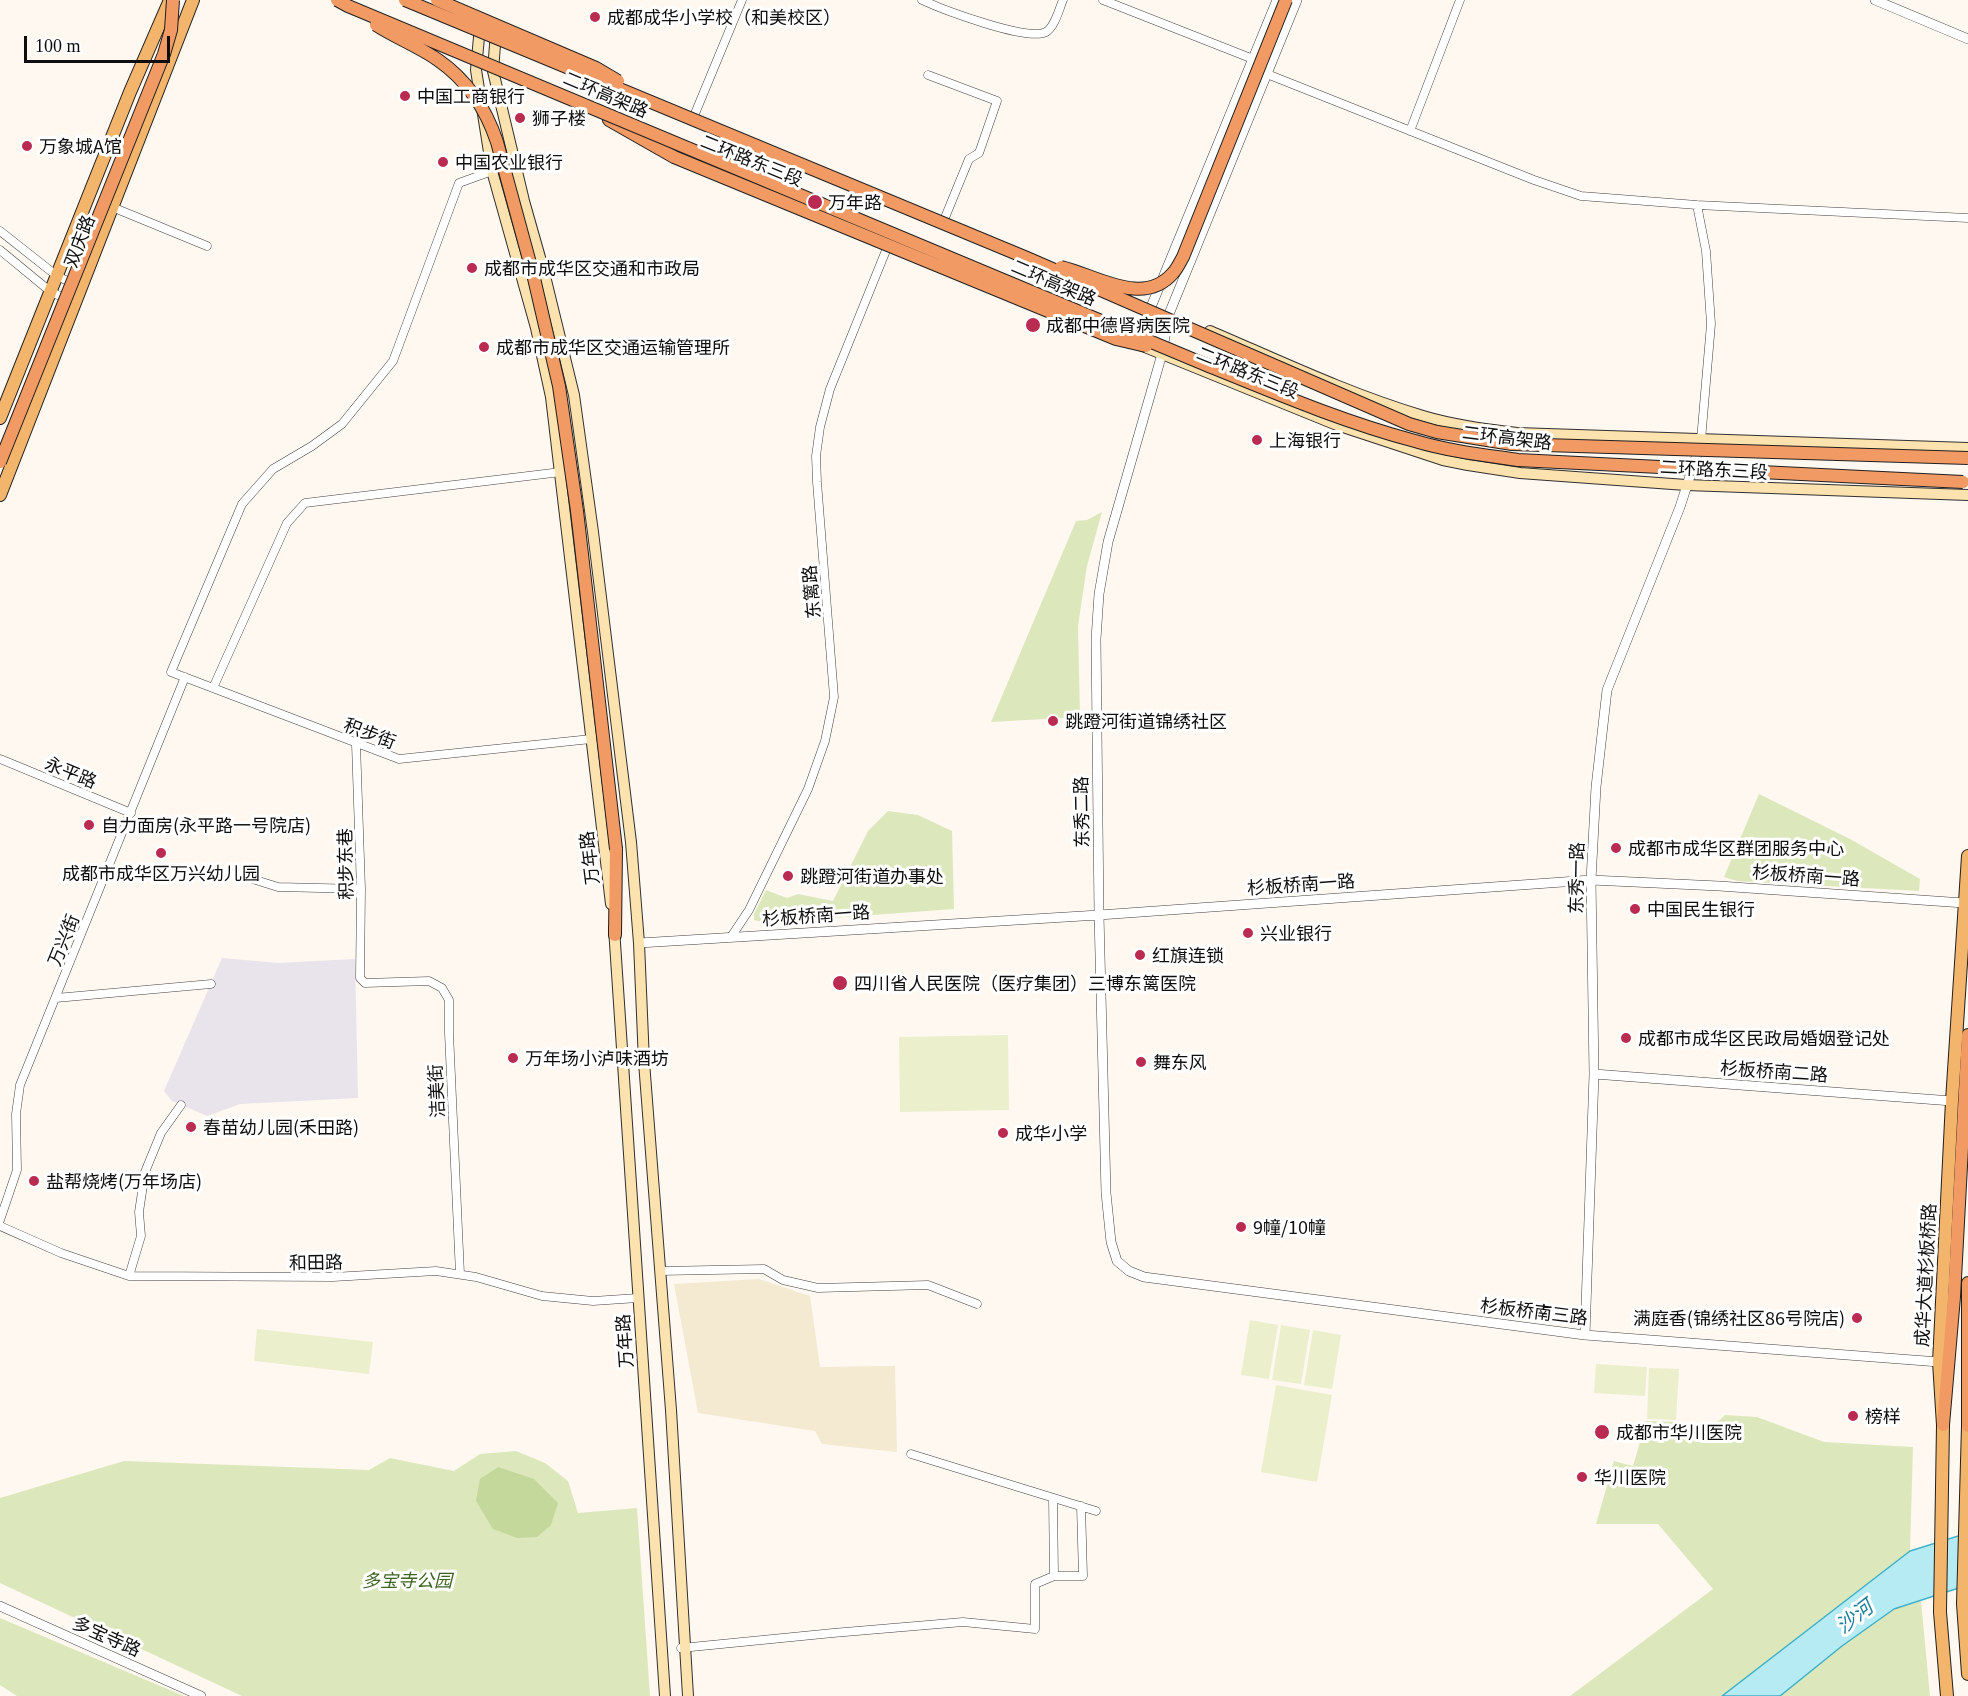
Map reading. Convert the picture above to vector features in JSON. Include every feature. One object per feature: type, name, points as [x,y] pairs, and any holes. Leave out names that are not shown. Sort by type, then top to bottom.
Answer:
[{"type":"highway","points":[[0,462],[164,54],[171,30],[172,0]]},
{"type":"highway","name":"二环高架路","points":[[405,0],[1027,258],[1409,424],[1437,432],[1512,444],[1968,458]]},
{"type":"highway","points":[[437,0],[596,68],[652,101]]},
{"type":"highway","points":[[1027,258],[1070,269],[1125,288],[1146,289],[1159,285],[1173,274],[1183,257],[1286,0]]},
{"type":"highway","points":[[342,3],[439,60],[478,99],[490,121],[497,142],[533,274],[559,386],[579,523],[616,849],[615,935]]},
{"type":"highway","name":"二环高架路","points":[[342,3],[1177,353],[1311,407],[1415,442],[1518,460],[1968,482]]},
{"type":"highway","points":[[603,116],[674,157],[1116,339],[1177,353]]},
{"type":"highway","points":[[1943,1425],[1955,1281],[1968,1035]]},
{"type":"highway","points":[[1968,1283],[1968,1426]]},
{"type":"main road","points":[[163,15],[165,0]]},
{"type":"main road","name":"双庆路","points":[[0,418],[130,92],[163,15],[172,0]]},
{"type":"main road","name":"双庆路","points":[[0,495],[193,0]]},
{"type":"main road","name":"二环路东三段","points":[[328,0],[385,26],[892,236],[1162,354],[1337,425],[1443,460],[1520,473],[1686,485],[1968,495]]},
{"type":"main road","name":"二环路东三段","points":[[417,0],[1352,391],[1423,416],[1450,423],[1517,433],[1968,448]]},
{"type":"main road","name":"万年路","points":[[480,26],[476,63],[492,171],[536,328],[551,396],[615,935],[665,1696]]},
{"type":"main road","points":[[496,32],[493,70],[574,395],[631,842],[639,943],[644,1062],[671,1410],[682,1648],[688,1696]]},
{"type":"main road","points":[[568,535],[570,525],[579,518],[590,523],[593,532]]},
{"type":"main road","name":"成华大道杉板桥路","points":[[1947,1696],[1940,1612],[1943,1425],[1939,1362],[1952,1101],[1968,856]]},
{"type":"main road","points":[[1968,1426],[1962,1604],[1968,1674]]},
{"type":"street","points":[[694,116],[742,0]]},
{"type":"street","points":[[922,0],[945,10],[1016,31],[1036,34],[1046,32],[1052,26],[1063,0]]},
{"type":"street","points":[[1103,0],[1253,59]]},
{"type":"street","points":[[1162,354],[1151,307],[1277,0]]},
{"type":"street","name":"东秀二路","points":[[1129,1271],[1117,1261],[1111,1242],[1106,1193],[1099,915],[1096,639],[1099,594],[1108,542],[1162,354],[1169,314],[1297,0]]},
{"type":"street","points":[[1410,131],[1460,0]]},
{"type":"street","points":[[1875,0],[1968,39]]},
{"type":"street","points":[[1267,74],[1534,180],[1581,196],[1697,205],[1968,218]]},
{"type":"street","points":[[928,75],[997,101],[979,153],[969,159],[944,220]]},
{"type":"street","points":[[185,677],[171,672],[242,504],[273,469],[312,446],[342,424],[393,361],[459,183],[492,171]]},
{"type":"street","points":[[1697,205],[1706,251],[1711,324],[1701,440]]},
{"type":"street","points":[[112,207],[207,246]]},
{"type":"street","points":[[0,231],[57,276],[80,287]]},
{"type":"street","name":"东篱路","points":[[731,937],[749,910],[808,789],[825,741],[834,697],[816,456],[820,427],[830,389],[892,236]]},
{"type":"street","points":[[0,250],[51,292],[74,302]]},
{"type":"street","name":"东秀一路","points":[[1585,1335],[1594,1074],[1591,880],[1596,787],[1607,690],[1680,507],[1701,440]]},
{"type":"street","points":[[213,688],[287,523],[305,503],[561,472]]},
{"type":"street","name":"积步街","points":[[185,677],[399,759],[591,739]]},
{"type":"street","name":"万兴街","points":[[0,1220],[17,1170],[16,1114],[20,1085],[185,677]]},
{"type":"street","name":"积步东巷","points":[[356,744],[361,889],[360,978],[364,983]]},
{"type":"street","name":"永平路","points":[[0,759],[131,813]]},
{"type":"street","points":[[246,877],[278,887],[361,889]]},
{"type":"street","name":"杉板桥南一路","points":[[639,943],[1099,915],[1591,880],[1719,886],[1964,903]]},
{"type":"street","name":"洁美街","points":[[364,983],[429,981],[442,988],[449,1000],[448,1033],[460,1274]]},
{"type":"street","points":[[56,998],[211,984]]},
{"type":"street","name":"杉板桥南二路","points":[[1594,1074],[1952,1101]]},
{"type":"street","points":[[129,1276],[141,1236],[139,1212],[145,1172],[161,1133],[180,1105]]},
{"type":"street","name":"和田路","points":[[0,1226],[61,1253],[129,1276],[277,1278],[436,1271],[460,1274],[542,1296],[593,1301],[638,1298]]},
{"type":"street","points":[[660,1271],[764,1269],[783,1280],[819,1288],[928,1285],[977,1304]]},
{"type":"street","name":"杉板桥南三路","points":[[1129,1271],[1143,1277],[1585,1335],[1939,1362]]},
{"type":"street","points":[[911,1454],[1096,1511]]},
{"type":"street","points":[[1053,1498],[1054,1576]]},
{"type":"street","points":[[682,1648],[963,1622],[1035,1629],[1035,1584],[1054,1576],[1083,1576],[1081,1506]]},
{"type":"street","name":"多宝寺路","points":[[0,1606],[201,1696]]},
{"type":"shaded area","points":[[222,958],[278,963],[355,959],[358,1098],[240,1104],[207,1116],[172,1101],[164,1091]]},
{"type":"shaded area","points":[[759,1279],[810,1296],[820,1367],[895,1366],[897,1452],[822,1444],[815,1431],[698,1413],[674,1284]]},
{"type":"green space","points":[[1102,512],[1087,566],[1078,626],[1080,717],[991,722],[1076,521],[1087,520]]},
{"type":"green space","points":[[1759,794],[1850,839],[1920,879],[1919,891],[1737,881],[1724,877]]},
{"type":"green space","points":[[888,811],[918,815],[952,831],[954,909],[765,923],[754,920],[754,914],[766,890],[787,898],[798,894],[833,901],[868,831]]},
{"type":"green space","points":[[1008,1035],[1009,1110],[900,1112],[899,1037]]},
{"type":"green space","points":[[1250,1320],[1278,1325],[1269,1379],[1241,1375]]},
{"type":"green space","points":[[1281,1325],[1310,1330],[1301,1384],[1272,1380]]},
{"type":"green space","points":[[257,1329],[373,1342],[369,1374],[254,1361]]},
{"type":"green space","points":[[1313,1330],[1341,1335],[1332,1389],[1304,1385]]},
{"type":"green space","points":[[1596,1364],[1647,1367],[1645,1396],[1594,1393]]},
{"type":"green space","points":[[1649,1368],[1679,1369],[1676,1420],[1647,1419]]},
{"type":"green space","points":[[1276,1385],[1332,1395],[1317,1482],[1261,1472]]},
{"type":"green space","points":[[1725,1415],[1757,1417],[1824,1442],[1913,1447],[1910,1551],[1722,1696],[1570,1696],[1713,1589],[1658,1524],[1596,1524],[1614,1461],[1633,1466],[1646,1421],[1680,1422],[1712,1427]]},
{"type":"green space","name":"多宝寺公园","points":[[516,1451],[545,1463],[568,1481],[578,1513],[637,1508],[650,1696],[242,1696],[0,1583],[0,1498],[124,1461],[369,1470],[390,1458],[454,1471],[480,1454]]},
{"type":"green space","points":[[498,1467],[534,1479],[558,1503],[551,1525],[537,1537],[517,1538],[493,1529],[476,1501],[480,1479]]},
{"type":"green space","points":[[1921,1601],[1930,1696],[1780,1696],[1842,1646],[1894,1609]]},
{"type":"green space","points":[[0,1618],[184,1696],[17,1696],[0,1685]]},
{"type":"water","name":"沙河","points":[[1968,1533],[1968,1585],[1894,1609],[1842,1646],[1780,1696],[1722,1696],[1910,1551]]},
{"type":"place","name":"成都成华小学校（和美校区）","points":[[595,17]]},
{"type":"place","name":"中国工商银行","points":[[405,96]]},
{"type":"place","name":"狮子楼","points":[[520,118]]},
{"type":"place","name":"万象城A馆","points":[[27,146]]},
{"type":"place","name":"中国农业银行","points":[[443,162]]},
{"type":"place","name":"万年路","points":[[815,202]]},
{"type":"place","name":"成都市成华区交通和市政局","points":[[472,268]]},
{"type":"place","name":"成都中德肾病医院","points":[[1033,325]]},
{"type":"place","name":"成都市成华区交通运输管理所","points":[[484,347]]},
{"type":"place","name":"上海银行","points":[[1257,440]]},
{"type":"place","name":"跳蹬河街道锦绣社区","points":[[1053,721]]},
{"type":"place","name":"自力面房(永平路一号院店)","points":[[89,825]]},
{"type":"place","name":"成都市成华区群团服务中心","points":[[1616,848]]},
{"type":"place","name":"成都市成华区万兴幼儿园","points":[[161,853]]},
{"type":"place","name":"跳蹬河街道办事处","points":[[788,876]]},
{"type":"place","name":"中国民生银行","points":[[1635,909]]},
{"type":"place","name":"兴业银行","points":[[1248,933]]},
{"type":"place","name":"红旗连锁","points":[[1140,955]]},
{"type":"place","name":"四川省人民医院（医疗集团）三博东篱医院","points":[[840,983]]},
{"type":"place","name":"成都市成华区民政局婚姻登记处","points":[[1626,1038]]},
{"type":"place","name":"万年场小泸味酒坊","points":[[513,1058]]},
{"type":"place","name":"舞东风","points":[[1141,1062]]},
{"type":"place","name":"春苗幼儿园(禾田路)","points":[[191,1127]]},
{"type":"place","name":"成华小学","points":[[1003,1133]]},
{"type":"place","name":"盐帮烧烤(万年场店)","points":[[34,1181]]},
{"type":"place","name":"9幢/10幢","points":[[1241,1227]]},
{"type":"place","name":"满庭香(锦绣社区86号院店)","points":[[1857,1318]]},
{"type":"place","name":"榜样","points":[[1853,1416]]},
{"type":"place","name":"成都市华川医院","points":[[1602,1432]]},
{"type":"place","name":"华川医院","points":[[1582,1477]]}]
